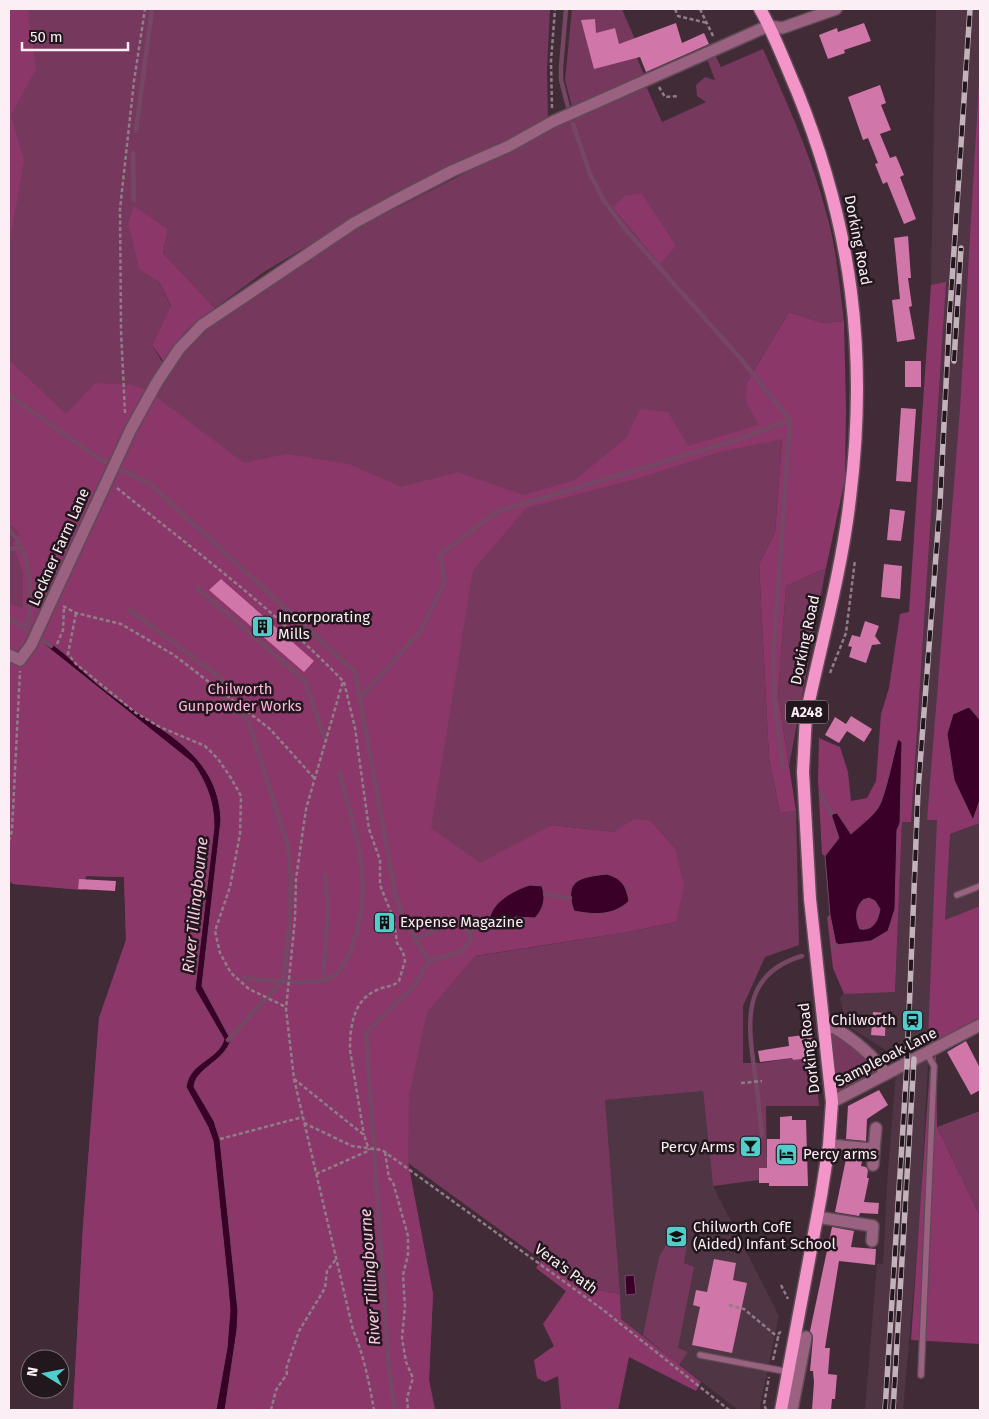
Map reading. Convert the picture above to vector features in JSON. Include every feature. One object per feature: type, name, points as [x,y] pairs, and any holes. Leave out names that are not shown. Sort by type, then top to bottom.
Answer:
[{"type":"main road","name":"Dorking Road","points":[[760,9],[774,26],[810,123],[836,207],[849,266],[856,329],[857,383],[853,472],[849,506],[806,716],[804,742],[803,772],[810,899],[832,1102],[829,1145],[800,1339],[789,1372],[790,1402],[781,1410]]},
{"type":"street","points":[[774,26],[782,28],[836,9]]},
{"type":"street","name":"Lockner Farm Lane","points":[[20,660],[31,646],[106,480],[156,382],[179,349],[202,325],[235,301],[354,223],[452,171],[509,146],[552,122],[718,48],[774,26]]},
{"type":"street","points":[[9,655],[20,660]]},
{"type":"street","name":"Sampleoak Lane","points":[[832,1102],[980,1025]]},
{"type":"street","points":[[824,1029],[833,1027],[840,1031],[874,1060],[886,1074]]},
{"type":"street","points":[[873,1165],[876,1128]]},
{"type":"street","points":[[829,1145],[874,1150]]},
{"type":"street","points":[[817,1217],[873,1222],[872,1241]]},
{"type":"street","points":[[790,1402],[800,1339]]},
{"type":"lane","points":[[957,895],[980,886]]},
{"type":"lane","points":[[921,1375],[934,1066],[927,1054]]},
{"type":"lane","points":[[700,1355],[789,1372]]},
{"type":"path","points":[[131,429],[125,412],[120,209],[134,81],[145,9]]},
{"type":"path","points":[[552,122],[551,61],[555,9]]},
{"type":"path","points":[[675,9],[678,16],[707,23]]},
{"type":"path","points":[[700,9],[718,48]]},
{"type":"path","points":[[653,77],[665,97],[679,96]]},
{"type":"path","points":[[106,480],[229,578],[320,657],[343,681],[355,728],[369,829],[378,848],[380,885],[394,920],[395,933],[405,961],[399,982],[395,985],[379,989],[364,998],[355,1014],[350,1050],[364,1135],[369,1150]]},
{"type":"path","points":[[53,596],[64,607],[76,613],[121,624],[174,655],[270,729],[315,779]]},
{"type":"path","points":[[57,644],[63,630],[64,607]]},
{"type":"path","points":[[76,613],[68,654],[76,664],[136,713],[160,727],[205,746],[218,759],[241,796],[237,855],[230,887],[215,931],[220,953],[231,973],[258,994],[286,1007]]},
{"type":"path","points":[[9,841],[12,830],[20,660]]},
{"type":"path","points":[[343,681],[306,809],[300,847],[286,1007],[294,1079],[353,1330],[364,1361],[374,1410]]},
{"type":"path","points":[[294,1079],[364,1135]]},
{"type":"path","points":[[741,1083],[762,1081]]},
{"type":"path","points":[[220,1139],[303,1116]]},
{"type":"path","points":[[304,1123],[335,1140],[369,1150],[384,1151],[389,1178],[393,1182],[408,1236],[408,1255],[403,1274],[405,1307],[402,1322],[402,1351],[413,1378],[407,1398],[408,1410]]},
{"type":"path","points":[[316,1174],[369,1150]]},
{"type":"path","name":"Vera's Path","points":[[384,1151],[602,1309],[729,1410]]},
{"type":"path","points":[[271,1410],[276,1390],[287,1374],[286,1369],[299,1331],[325,1288],[326,1271],[336,1259]]},
{"type":"path","points":[[781,1285],[791,1305],[792,1298]]},
{"type":"path","points":[[729,1305],[744,1309],[778,1338],[800,1339]]},
{"type":"path","points":[[766,1410],[764,1404],[779,1333],[787,1329]]},
{"type":"shaded area","points":[[936,9],[980,9],[980,379],[950,834],[980,823],[980,906],[944,921],[937,1038],[929,1043],[920,1217],[903,1410],[865,1410],[877,1264],[883,1264],[897,1057],[846,1025],[840,998],[844,994],[895,991],[915,517],[931,285]]},
{"type":"shaded area","points":[[47,641],[63,652],[105,690],[180,743],[196,758],[208,775],[217,796],[221,820],[202,986],[231,1040],[222,1054],[199,1075],[194,1087],[214,1121],[220,1140],[238,1311],[225,1410],[216,1410],[227,1348],[230,1310],[213,1141],[208,1127],[186,1087],[193,1071],[217,1052],[224,1039],[195,989],[214,827],[211,801],[206,786],[193,763],[45,645]]},
{"type":"shaded area","points":[[969,707],[980,720],[980,800],[973,820],[954,780],[947,734],[953,714]]},
{"type":"shaded area","points":[[898,739],[902,742],[895,909],[888,931],[871,941],[836,945],[830,915],[825,856],[839,838],[831,814],[837,813],[851,834],[872,815],[881,803],[884,795]],"holes":[[[869,898],[875,901],[880,909],[876,921],[872,927],[860,929],[857,921],[858,906],[863,900]]]},
{"type":"shaded area","points":[[607,874],[622,883],[629,901],[610,912],[589,913],[574,911],[571,901],[572,886],[582,879]]},
{"type":"shaded area","points":[[530,885],[542,886],[543,891],[543,903],[535,918],[516,917],[497,924],[489,921],[494,908],[504,898]]},
{"type":"shaded area","name":"Chilworth CofE (Aided) Infant School","points":[[703,1091],[713,1186],[779,1316],[759,1410],[738,1410],[621,1319],[604,1100]]},
{"type":"shaded area","points":[[634,1275],[636,1294],[626,1295],[625,1276]]},
{"type":"green space","points":[[9,9],[550,9],[547,69],[548,120],[383,201],[264,272],[215,308],[163,253],[168,229],[134,207],[139,268],[159,282],[171,307],[152,345],[169,373],[184,353],[222,315],[357,228],[575,117],[646,86],[662,122],[706,102],[697,96],[696,85],[705,77],[715,80],[707,59],[715,55],[721,67],[763,49],[801,136],[824,204],[835,250],[844,321],[823,323],[789,312],[747,382],[782,438],[775,533],[759,564],[769,758],[780,813],[796,811],[799,945],[765,957],[743,1006],[743,1063],[761,1063],[792,1058],[793,1060],[802,1059],[803,1064],[815,1062],[819,1106],[766,1106],[767,1168],[759,1168],[759,1180],[713,1186],[703,1091],[605,1100],[620,1294],[577,1286],[408,1163],[433,1294],[429,1380],[435,1410],[73,1410],[83,1226],[99,1018],[126,940],[124,877],[86,876],[83,890],[13,884],[21,856],[23,609],[9,603]],"holes":[[[651,821],[675,848],[676,922],[628,932],[476,956],[552,825],[614,832]]]},
{"type":"green space","points":[[9,9],[31,9],[28,13],[36,69],[11,115],[24,161],[9,245]]},
{"type":"green space","points":[[572,9],[622,9],[634,37],[637,58],[645,77],[572,107],[565,80]]},
{"type":"green space","points":[[980,65],[980,823],[950,834],[945,920],[980,906],[980,1025],[931,1052],[928,1038],[937,820],[927,820],[960,409]]},
{"type":"green space","points":[[642,194],[676,246],[660,264],[613,207],[626,195]]},
{"type":"green space","points":[[134,206],[168,229],[163,253],[215,308],[186,331],[164,362],[152,345],[171,306],[159,282],[139,269],[128,222]]},
{"type":"green space","points":[[946,282],[911,822],[902,822],[895,992],[844,994],[833,968],[827,917],[830,915],[876,821],[866,820],[851,834],[837,813],[831,814],[839,838],[825,856],[822,854],[818,780],[819,738],[840,747],[848,772],[851,801],[867,798],[876,781],[881,714],[889,688],[900,614],[909,612],[931,285]]},
{"type":"green space","name":"Chilworth Gunpowder Works","points":[[789,312],[823,323],[844,321],[846,408],[845,479],[826,568],[786,586],[778,695],[796,811],[780,813],[769,758],[759,564],[775,533],[782,439],[719,452],[646,476],[526,508],[473,570],[431,828],[480,863],[552,825],[614,832],[634,819],[651,821],[675,848],[684,886],[676,922],[628,932],[475,956],[427,1012],[409,1095],[408,1162],[433,1294],[429,1380],[435,1410],[73,1410],[83,1226],[99,1018],[126,940],[124,877],[86,876],[83,890],[13,884],[9,881],[9,603],[23,608],[23,574],[13,543],[20,534],[9,523],[9,360],[66,414],[95,383],[132,385],[147,390],[244,463],[286,454],[349,464],[401,487],[458,472],[523,495],[575,480],[626,438],[640,409],[668,412],[688,446],[759,425],[746,402],[747,382]]},
{"type":"green space","points":[[826,568],[789,766],[778,695],[786,586]]},
{"type":"green space","points":[[833,1027],[883,1069],[832,1102],[824,1029]]},
{"type":"green space","points":[[936,1055],[937,1127],[980,1216],[980,1344],[911,1340],[930,1066]]},
{"type":"green space","points":[[980,1111],[980,1216],[937,1127]]},
{"type":"green space","points":[[679,1235],[688,1239],[684,1263],[694,1267],[678,1348],[688,1352],[679,1365],[643,1335],[659,1257],[671,1237]]},
{"type":"green space","points":[[542,1259],[577,1286],[620,1294],[621,1319],[701,1382],[696,1391],[629,1357],[618,1410],[561,1410],[558,1376],[545,1382],[537,1378],[534,1360],[554,1346],[543,1324],[566,1291],[536,1268]]},
{"type":"building","points":[[595,19],[596,33],[615,28],[619,44],[676,23],[682,43],[704,33],[709,44],[646,72],[640,57],[594,69],[581,20]]},
{"type":"building","points":[[864,23],[871,41],[844,50],[845,53],[828,59],[819,35],[837,28],[838,32]]},
{"type":"building","points":[[880,85],[886,103],[881,105],[891,130],[880,134],[890,158],[896,156],[904,175],[900,177],[916,219],[904,224],[887,182],[883,184],[875,164],[878,163],[868,138],[863,140],[848,97]]},
{"type":"building","points":[[908,236],[911,278],[908,278],[912,306],[909,307],[915,339],[897,342],[892,300],[900,299],[894,238]]},
{"type":"building","points":[[905,361],[921,361],[921,387],[905,387]]},
{"type":"building","points":[[901,408],[916,409],[911,482],[896,481]]},
{"type":"building","points":[[890,509],[905,511],[901,541],[887,540]]},
{"type":"building","points":[[884,564],[902,566],[900,599],[881,597]]},
{"type":"building","name":"Incorporating Mills","points":[[221,579],[314,661],[304,672],[209,590]]},
{"type":"building","points":[[865,621],[879,626],[875,636],[881,644],[872,645],[866,663],[849,657],[852,647],[848,646],[852,635],[860,637]]},
{"type":"building","points":[[851,716],[872,729],[864,742],[847,731],[839,743],[825,735],[835,717],[846,724]]},
{"type":"building","points":[[79,879],[116,881],[115,891],[78,889]]},
{"type":"building","name":"Expense Magazine","points":[[388,915],[390,927],[379,928],[377,916]]},
{"type":"building","points":[[873,1012],[886,1013],[885,1036],[871,1035]]},
{"type":"building","points":[[812,1034],[815,1062],[803,1064],[802,1059],[793,1060],[792,1058],[760,1062],[758,1051],[789,1046],[788,1037]]},
{"type":"building","points":[[966,1041],[980,1068],[980,1090],[971,1095],[947,1052]]},
{"type":"building","points":[[879,1090],[888,1105],[867,1119],[866,1141],[846,1139],[848,1106]]},
{"type":"building","name":"Percy arms","points":[[792,1116],[792,1120],[806,1120],[808,1186],[769,1186],[769,1183],[759,1183],[759,1168],[767,1168],[767,1139],[780,1139],[780,1117]]},
{"type":"building","points":[[847,1154],[863,1156],[861,1166],[866,1167],[868,1170],[867,1178],[869,1178],[864,1202],[879,1203],[878,1214],[860,1213],[859,1216],[835,1212]]},
{"type":"building","points":[[832,1227],[854,1231],[851,1247],[876,1249],[875,1265],[839,1261],[825,1348],[830,1348],[828,1374],[837,1375],[835,1399],[832,1399],[831,1410],[812,1410],[814,1382],[813,1371],[810,1371],[813,1338],[810,1331]]},
{"type":"building","points":[[714,1259],[736,1263],[733,1280],[747,1283],[732,1353],[692,1345],[700,1307],[693,1305],[696,1290],[707,1292]]},
{"type":"waterway","points":[[136,130],[152,9]]},
{"type":"waterway","points":[[566,9],[561,80],[568,107]]},
{"type":"waterway","points":[[573,124],[590,174],[604,201],[626,230],[740,358],[790,420],[773,659],[775,709],[783,768]]},
{"type":"waterway","points":[[133,153],[134,200]]},
{"type":"waterway","name":"River Tillingbourne","points":[[9,395],[98,458],[150,484],[355,672],[396,897],[404,920],[429,961],[415,985],[366,1032],[389,1371],[395,1410]]},
{"type":"waterway","points":[[360,698],[420,632],[445,582],[440,555],[496,512],[733,441],[790,420]]},
{"type":"waterway","points":[[9,530],[23,551],[27,564],[30,591],[27,631]]},
{"type":"waterway","points":[[9,549],[21,548]]},
{"type":"waterway","points":[[196,587],[305,681],[325,739]]},
{"type":"waterway","points":[[130,610],[222,679],[224,699],[248,720],[288,846],[291,881],[289,929],[283,980],[228,1040]]},
{"type":"waterway","name":"River Tillingbourne","points":[[9,618],[51,646]]},
{"type":"waterway","points":[[244,978],[298,982],[328,979],[339,971],[351,950],[358,927],[363,882],[357,839],[339,772]]},
{"type":"waterway","points":[[821,793],[831,814]]},
{"type":"waterway","points":[[323,979],[328,908],[325,875]]},
{"type":"waterway","points":[[545,894],[570,898]]},
{"type":"waterway","points":[[429,961],[461,952],[471,939],[469,932],[489,921]]},
{"type":"waterway","points":[[417,940],[433,931],[451,925],[464,924],[469,932]]},
{"type":"waterway","points":[[762,1135],[750,1028],[751,1009],[756,992],[765,977],[780,965],[802,956]]},
{"type":"railway","points":[[885,1410],[907,1064],[918,791],[940,503],[949,326],[970,9]]},
{"type":"railway","points":[[954,361],[961,248]]},
{"type":"railway","points":[[893,1410],[914,1059]]},
{"type":"place","name":"Incorporating Mills","points":[[262,626]]},
{"type":"place","name":"Expense Magazine","points":[[384,922]]},
{"type":"place","name":"Chilworth","points":[[912,1020]]},
{"type":"place","name":"Percy Arms","points":[[751,1147]]},
{"type":"place","name":"Percy arms","points":[[787,1154]]},
{"type":"place","name":"Chilworth CofE (Aided) Infant School","points":[[677,1236]]}]
